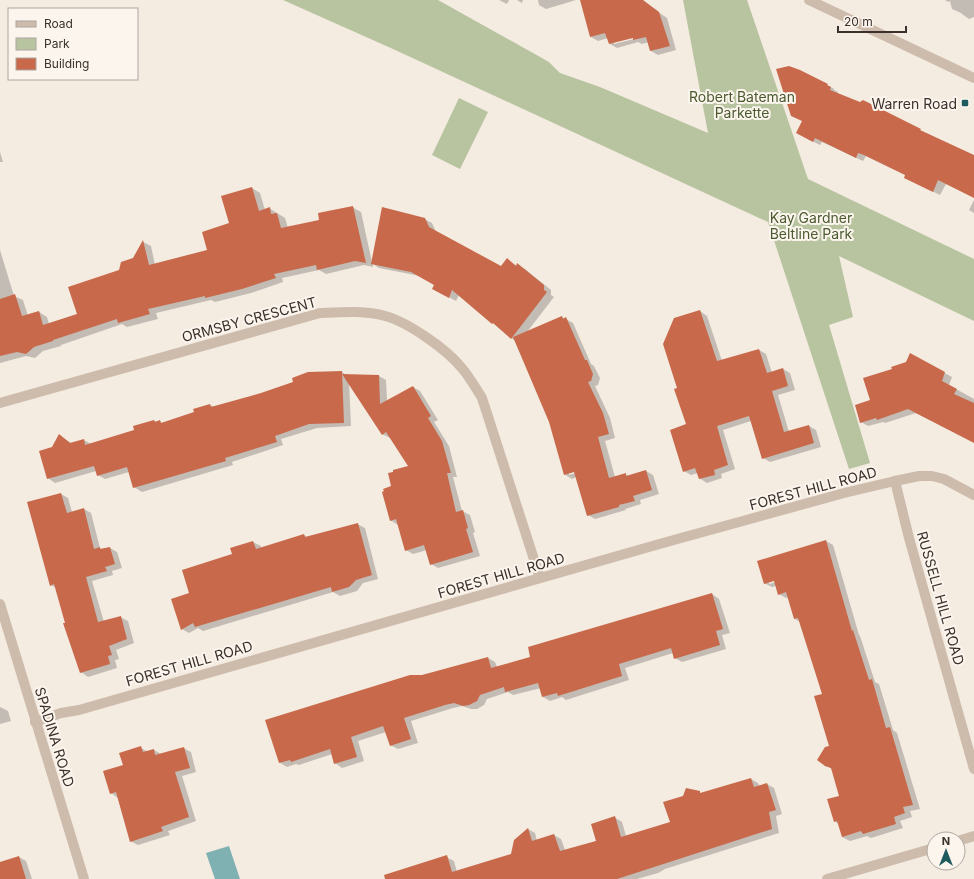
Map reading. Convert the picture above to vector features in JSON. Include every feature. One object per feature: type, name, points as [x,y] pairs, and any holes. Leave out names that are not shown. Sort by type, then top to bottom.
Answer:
[{"type":"street","points":[[809,0],[974,78]]},
{"type":"street","name":"ORMSBY CRESCENT","points":[[0,403],[320,313],[353,312],[385,316],[412,328],[434,343],[460,366],[482,398],[540,578]]},
{"type":"street","name":"FOREST HILL ROAD","points":[[35,722],[61,713],[78,710],[844,493],[919,476],[932,476],[944,479],[974,495]]},
{"type":"street","name":"RUSSELL HILL ROAD","points":[[895,481],[974,769]]},
{"type":"street","name":"SPADINA ROAD","points":[[0,604],[84,879]]},
{"type":"street","points":[[827,879],[926,850]]},
{"type":"green space","name":"Kay Gardner Beltline Park","points":[[283,0],[438,0],[549,62],[560,73],[600,87],[708,133],[683,0],[747,0],[808,179],[974,259],[974,321],[839,256],[853,317],[829,325],[870,463],[849,469],[768,222],[393,49]]},
{"type":"green space","points":[[459,98],[488,112],[460,169],[432,155]]},
{"type":"water","points":[[229,846],[240,879],[215,879],[206,853]]},
{"type":"building","points":[[580,0],[643,0],[659,12],[670,46],[650,51],[646,37],[633,40],[633,38],[609,44],[605,33],[590,37]]},
{"type":"building","points":[[789,66],[828,84],[827,85],[831,87],[830,90],[860,102],[863,100],[921,129],[920,130],[974,155],[974,198],[938,180],[933,192],[904,178],[905,175],[864,155],[858,153],[856,158],[815,138],[813,142],[796,133],[802,121],[791,116],[776,69]]},
{"type":"building","points":[[252,187],[259,211],[270,207],[271,214],[277,213],[281,228],[319,220],[318,213],[353,206],[366,263],[355,261],[317,270],[316,265],[274,274],[276,278],[242,289],[148,309],[150,314],[118,323],[117,319],[34,347],[26,354],[17,352],[0,356],[0,299],[15,294],[22,316],[39,311],[43,325],[77,314],[68,287],[119,270],[121,262],[133,258],[143,240],[149,265],[207,250],[202,232],[229,223],[221,196]]},
{"type":"building","points":[[382,207],[425,218],[429,227],[501,266],[507,258],[516,266],[517,263],[544,285],[544,290],[547,292],[511,339],[452,290],[449,298],[432,289],[434,285],[411,272],[371,264]]},
{"type":"building","points":[[700,310],[717,361],[759,349],[767,373],[783,368],[788,386],[772,391],[784,432],[809,425],[814,443],[762,459],[749,416],[717,426],[728,465],[714,470],[715,475],[699,479],[695,468],[683,472],[670,430],[686,424],[674,389],[677,388],[663,344],[674,318]]},
{"type":"building","points":[[562,316],[563,319],[566,317],[585,360],[587,360],[593,374],[591,381],[588,382],[603,413],[609,434],[598,437],[609,478],[626,473],[626,476],[646,470],[652,490],[633,496],[635,501],[587,516],[574,472],[564,475],[549,422],[513,337]]},
{"type":"building","points":[[910,353],[945,372],[942,381],[957,389],[954,394],[974,403],[974,443],[908,409],[877,420],[876,418],[860,423],[855,405],[870,400],[863,378],[892,369],[891,367],[906,362]]},
{"type":"building","points":[[342,371],[344,423],[309,424],[275,436],[277,442],[225,458],[226,461],[133,488],[127,467],[97,476],[94,466],[47,479],[39,451],[52,447],[59,434],[70,443],[84,439],[85,445],[134,430],[133,426],[154,420],[155,422],[160,420],[161,423],[194,412],[193,409],[210,404],[211,407],[261,393],[293,382],[292,378],[308,372]]},
{"type":"building","points":[[342,374],[379,375],[380,404],[413,386],[431,416],[428,418],[442,441],[451,473],[447,473],[456,512],[463,510],[468,528],[466,529],[473,552],[430,565],[424,545],[405,551],[396,519],[390,521],[382,492],[384,491],[383,489],[391,486],[388,473],[408,466],[386,432],[382,435]]},
{"type":"building","points":[[61,493],[67,513],[84,508],[94,549],[100,547],[100,549],[110,547],[115,564],[105,567],[107,571],[86,577],[98,622],[121,616],[127,639],[109,646],[112,655],[108,656],[110,664],[80,673],[63,623],[65,623],[54,584],[50,586],[27,502]]},
{"type":"building","points":[[358,523],[372,575],[356,580],[349,587],[332,592],[331,587],[195,627],[193,623],[181,630],[171,599],[189,593],[182,570],[232,554],[230,548],[253,541],[256,549],[304,534],[305,537]]},
{"type":"building","points":[[826,540],[852,631],[853,630],[869,680],[872,679],[886,728],[890,727],[913,805],[903,807],[905,813],[894,817],[896,824],[863,834],[861,831],[842,837],[837,821],[834,822],[827,799],[839,796],[831,768],[825,766],[817,760],[825,747],[829,746],[814,696],[822,694],[798,618],[794,619],[786,592],[778,595],[774,581],[764,584],[757,561]]},
{"type":"building","points":[[712,593],[723,629],[716,631],[720,645],[674,659],[671,648],[619,664],[622,676],[558,696],[557,693],[542,697],[538,683],[505,692],[504,687],[480,695],[477,701],[469,705],[463,706],[454,703],[404,718],[411,739],[390,746],[383,726],[351,737],[357,757],[334,764],[330,749],[291,762],[290,760],[279,763],[265,720],[410,675],[422,675],[488,657],[491,668],[530,657],[528,647]]},
{"type":"building","points":[[141,746],[143,752],[154,749],[155,755],[184,747],[190,768],[175,772],[189,817],[161,827],[163,831],[130,842],[116,792],[110,794],[103,771],[123,765],[119,753]]},
{"type":"building","points":[[751,778],[754,787],[767,783],[776,810],[769,812],[772,829],[617,879],[385,879],[384,875],[447,855],[452,872],[511,854],[514,840],[528,828],[532,841],[554,834],[560,851],[596,841],[591,824],[615,816],[621,837],[670,822],[663,802],[683,796],[686,788],[700,791],[700,793]]},
{"type":"building","points":[[19,856],[26,879],[0,879],[0,862]]},
{"type":"place","name":"Warren Road","points":[[965,103]]},
{"type":"park label","name":"Robert Bateman Parkette","points":[[742,104]]}]
